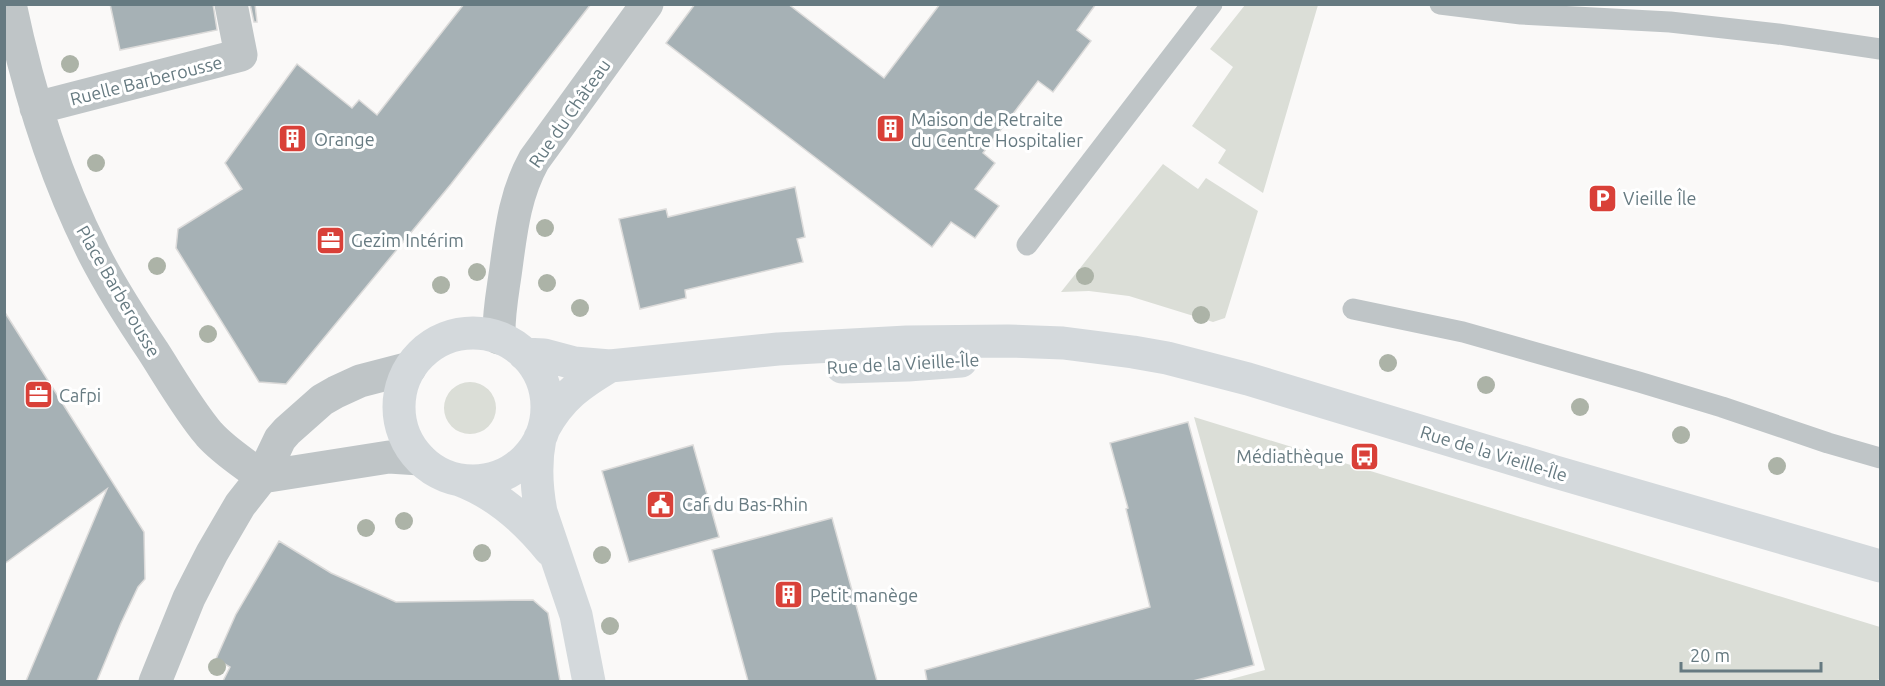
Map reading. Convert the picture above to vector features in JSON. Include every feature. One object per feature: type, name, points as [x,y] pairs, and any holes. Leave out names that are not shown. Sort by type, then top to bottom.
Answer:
[{"type":"street","name":"Place Barberousse","points":[[10,4],[36,108],[71,204],[95,256],[117,295],[209,434],[262,477]]},
{"type":"street","name":"Ruelle Barberousse","points":[[36,108],[241,55],[231,4]]},
{"type":"street","name":"Rue du Château","points":[[512,346],[499,320],[513,220],[525,177],[534,160],[647,4]]},
{"type":"street","points":[[559,561],[527,523],[504,504],[480,488],[437,472],[420,459],[406,439],[399,415],[400,391],[410,368],[424,351],[434,344],[455,335],[478,333],[512,346],[537,369],[544,388],[547,408],[536,466],[538,496],[542,512],[559,561],[596,679]]},
{"type":"street","name":"Rue de la Vieille-Île","points":[[512,346],[574,363],[610,366],[700,357],[829,367],[885,366],[1106,348],[1167,358],[1248,380],[1881,566]]},
{"type":"street","points":[[459,480],[492,479],[512,470],[528,456],[565,398],[578,386],[610,366]]},
{"type":"street","points":[[155,681],[189,598],[212,553],[240,505],[262,477],[280,439],[322,400],[360,381],[410,368]]},
{"type":"street","points":[[262,477],[388,457],[420,459]]},
{"type":"lane","points":[[1027,245],[1212,4]]},
{"type":"lane","points":[[1440,4],[1546,15],[1703,25],[1881,49]]},
{"type":"lane","points":[[1575,4],[1599,19]]},
{"type":"lane","points":[[1583,4],[1599,19]]},
{"type":"lane","points":[[1353,309],[1463,332],[1722,407],[1828,443],[1881,458]]},
{"type":"shaded area","points":[[1245,5],[1318,5],[1263,193],[1218,163],[1226,150],[1192,126],[1233,67],[1210,49]]},
{"type":"shaded area","points":[[1163,164],[1198,189],[1206,178],[1258,211],[1225,318],[1213,322],[1129,296],[1089,291],[1061,292]]},
{"type":"shaded area","points":[[465,382],[475,382],[484,386],[492,394],[496,408],[492,422],[484,430],[475,434],[465,434],[456,430],[448,422],[444,413],[444,403],[448,394],[456,386]]},
{"type":"shaded area","points":[[1194,417],[1880,627],[1880,679],[1872,682],[1224,681],[1265,670]]},
{"type":"building","points":[[110,4],[213,4],[217,30],[120,50]]},
{"type":"building","points":[[250,4],[255,4],[257,22],[254,22]]},
{"type":"building","points":[[464,4],[591,4],[451,184],[286,384],[259,382],[176,248],[178,229],[242,189],[225,163],[297,64],[352,108],[359,100],[377,115]]},
{"type":"building","name":"Maison de Retraite du Centre Hospitalier","points":[[695,4],[788,4],[884,78],[940,4],[1096,4],[1077,30],[1091,41],[1053,92],[1038,81],[983,153],[995,163],[975,189],[999,206],[975,238],[951,222],[932,247],[666,43]]},
{"type":"building","points":[[795,187],[805,237],[797,239],[803,262],[685,290],[686,298],[640,309],[619,219],[666,209],[668,217]]},
{"type":"building","points":[[4,311],[144,532],[145,579],[138,587],[121,623],[97,681],[26,681],[107,489],[4,564]]},
{"type":"building","points":[[1188,422],[1254,665],[1193,681],[927,681],[925,670],[1150,607],[1126,509],[1128,508],[1110,443]]},
{"type":"building","name":"Caf du Bas-Rhin","points":[[693,445],[719,537],[629,562],[602,471]]},
{"type":"building","name":"Petit manège","points":[[832,518],[877,681],[748,681],[712,550]]},
{"type":"building","points":[[279,541],[331,573],[396,602],[533,600],[548,613],[560,681],[223,681],[230,667],[216,659],[236,614]]},
{"type":"place","name":"Maison de Retraite du Centre Hospitalier","points":[[890,129]]},
{"type":"place","name":"Orange","points":[[293,139]]},
{"type":"place","name":"Vieille Île","points":[[1602,198]]},
{"type":"place","name":"Gezim Intérim","points":[[330,240]]},
{"type":"place","name":"Cafpi","points":[[38,395]]},
{"type":"place","name":"Médiathèque","points":[[1365,456]]},
{"type":"place","name":"Caf du Bas-Rhin","points":[[661,504]]},
{"type":"place","name":"Petit manège","points":[[789,595]]}]
